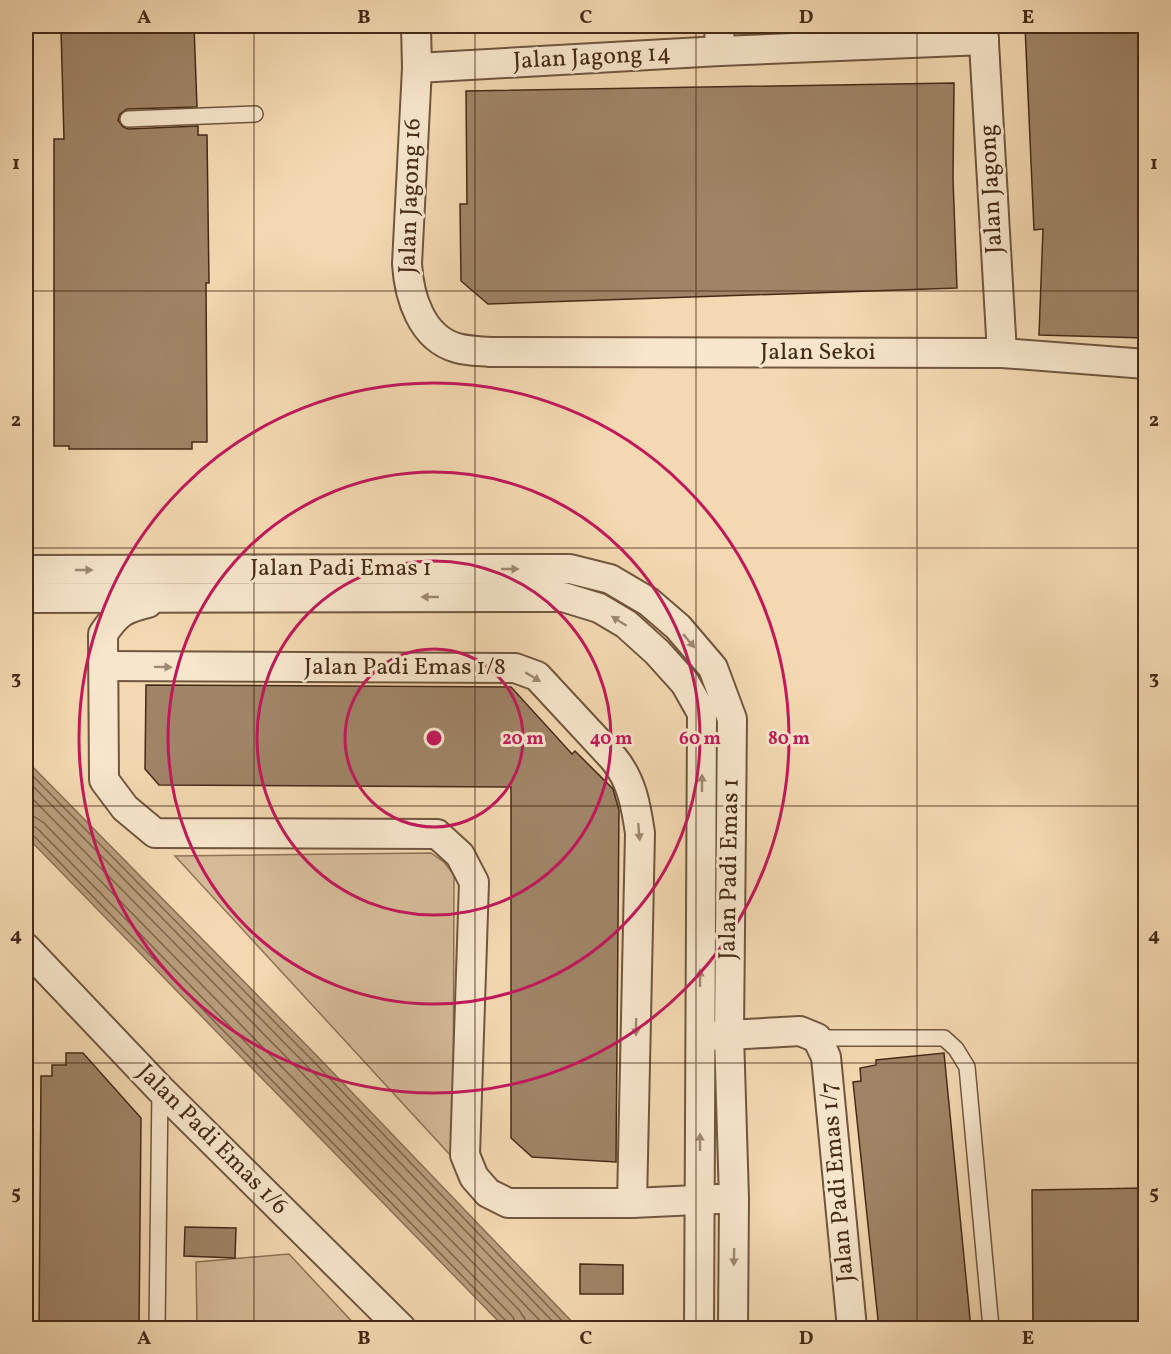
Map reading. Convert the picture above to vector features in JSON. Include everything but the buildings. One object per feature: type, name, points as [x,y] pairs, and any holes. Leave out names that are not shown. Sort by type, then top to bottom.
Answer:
[{"type":"street","name":"Jalan Jagong 16","points":[[416,26],[417,68],[406,264],[408,287],[414,307],[440,341],[457,349],[490,352]]},
{"type":"street","name":"Jalan Jagong 14","points":[[417,68],[720,38],[983,33]]},
{"type":"street","name":"Jalan Jagong","points":[[983,33],[1002,353]]},
{"type":"street","name":"Jalan Sekoi","points":[[490,352],[1002,353],[1146,364]]},
{"type":"street","name":"Jalan Padi Emas 1","points":[[26,570],[570,569],[610,579],[649,602],[678,627],[713,668],[732,719],[729,1035],[734,1198],[733,1329]]},
{"type":"street","name":"Jalan Padi Emas 1","points":[[35,598],[563,597],[599,608],[626,624],[657,652],[685,683],[702,713],[699,1329]]},
{"type":"street","points":[[35,598],[76,609],[103,634]]},
{"type":"street","points":[[168,598],[130,607],[116,615],[103,634],[104,780],[125,808],[155,833],[437,834],[460,855],[474,882],[465,1155],[474,1177],[488,1193],[508,1203],[632,1203],[734,1198]]},
{"type":"street","name":"Jalan Padi Emas 1/8","points":[[104,666],[515,668],[537,676],[614,759],[624,772],[635,799],[640,833],[632,1203]]},
{"type":"street","name":"Jalan Padi Emas 1/6","points":[[26,948],[160,1089],[401,1329]]},
{"type":"street","points":[[700,1036],[800,1031],[817,1038]]},
{"type":"street","name":"Jalan Padi Emas 1/7","points":[[817,1038],[826,1057],[852,1329]]},
{"type":"lane","points":[[128,119],[255,114]]},
{"type":"lane","points":[[817,1038],[944,1038],[956,1048],[967,1067],[991,1329]]},
{"type":"lane","points":[[157,1329],[160,1089]]},
{"type":"shaded area","points":[[431,853],[444,862],[454,875],[453,1158],[175,856]]},
{"type":"shaded area","points":[[289,1254],[358,1328],[197,1328],[196,1262]]},
{"type":"water","points":[[26,760],[318,1057],[578,1328],[505,1328],[26,836]]}]
